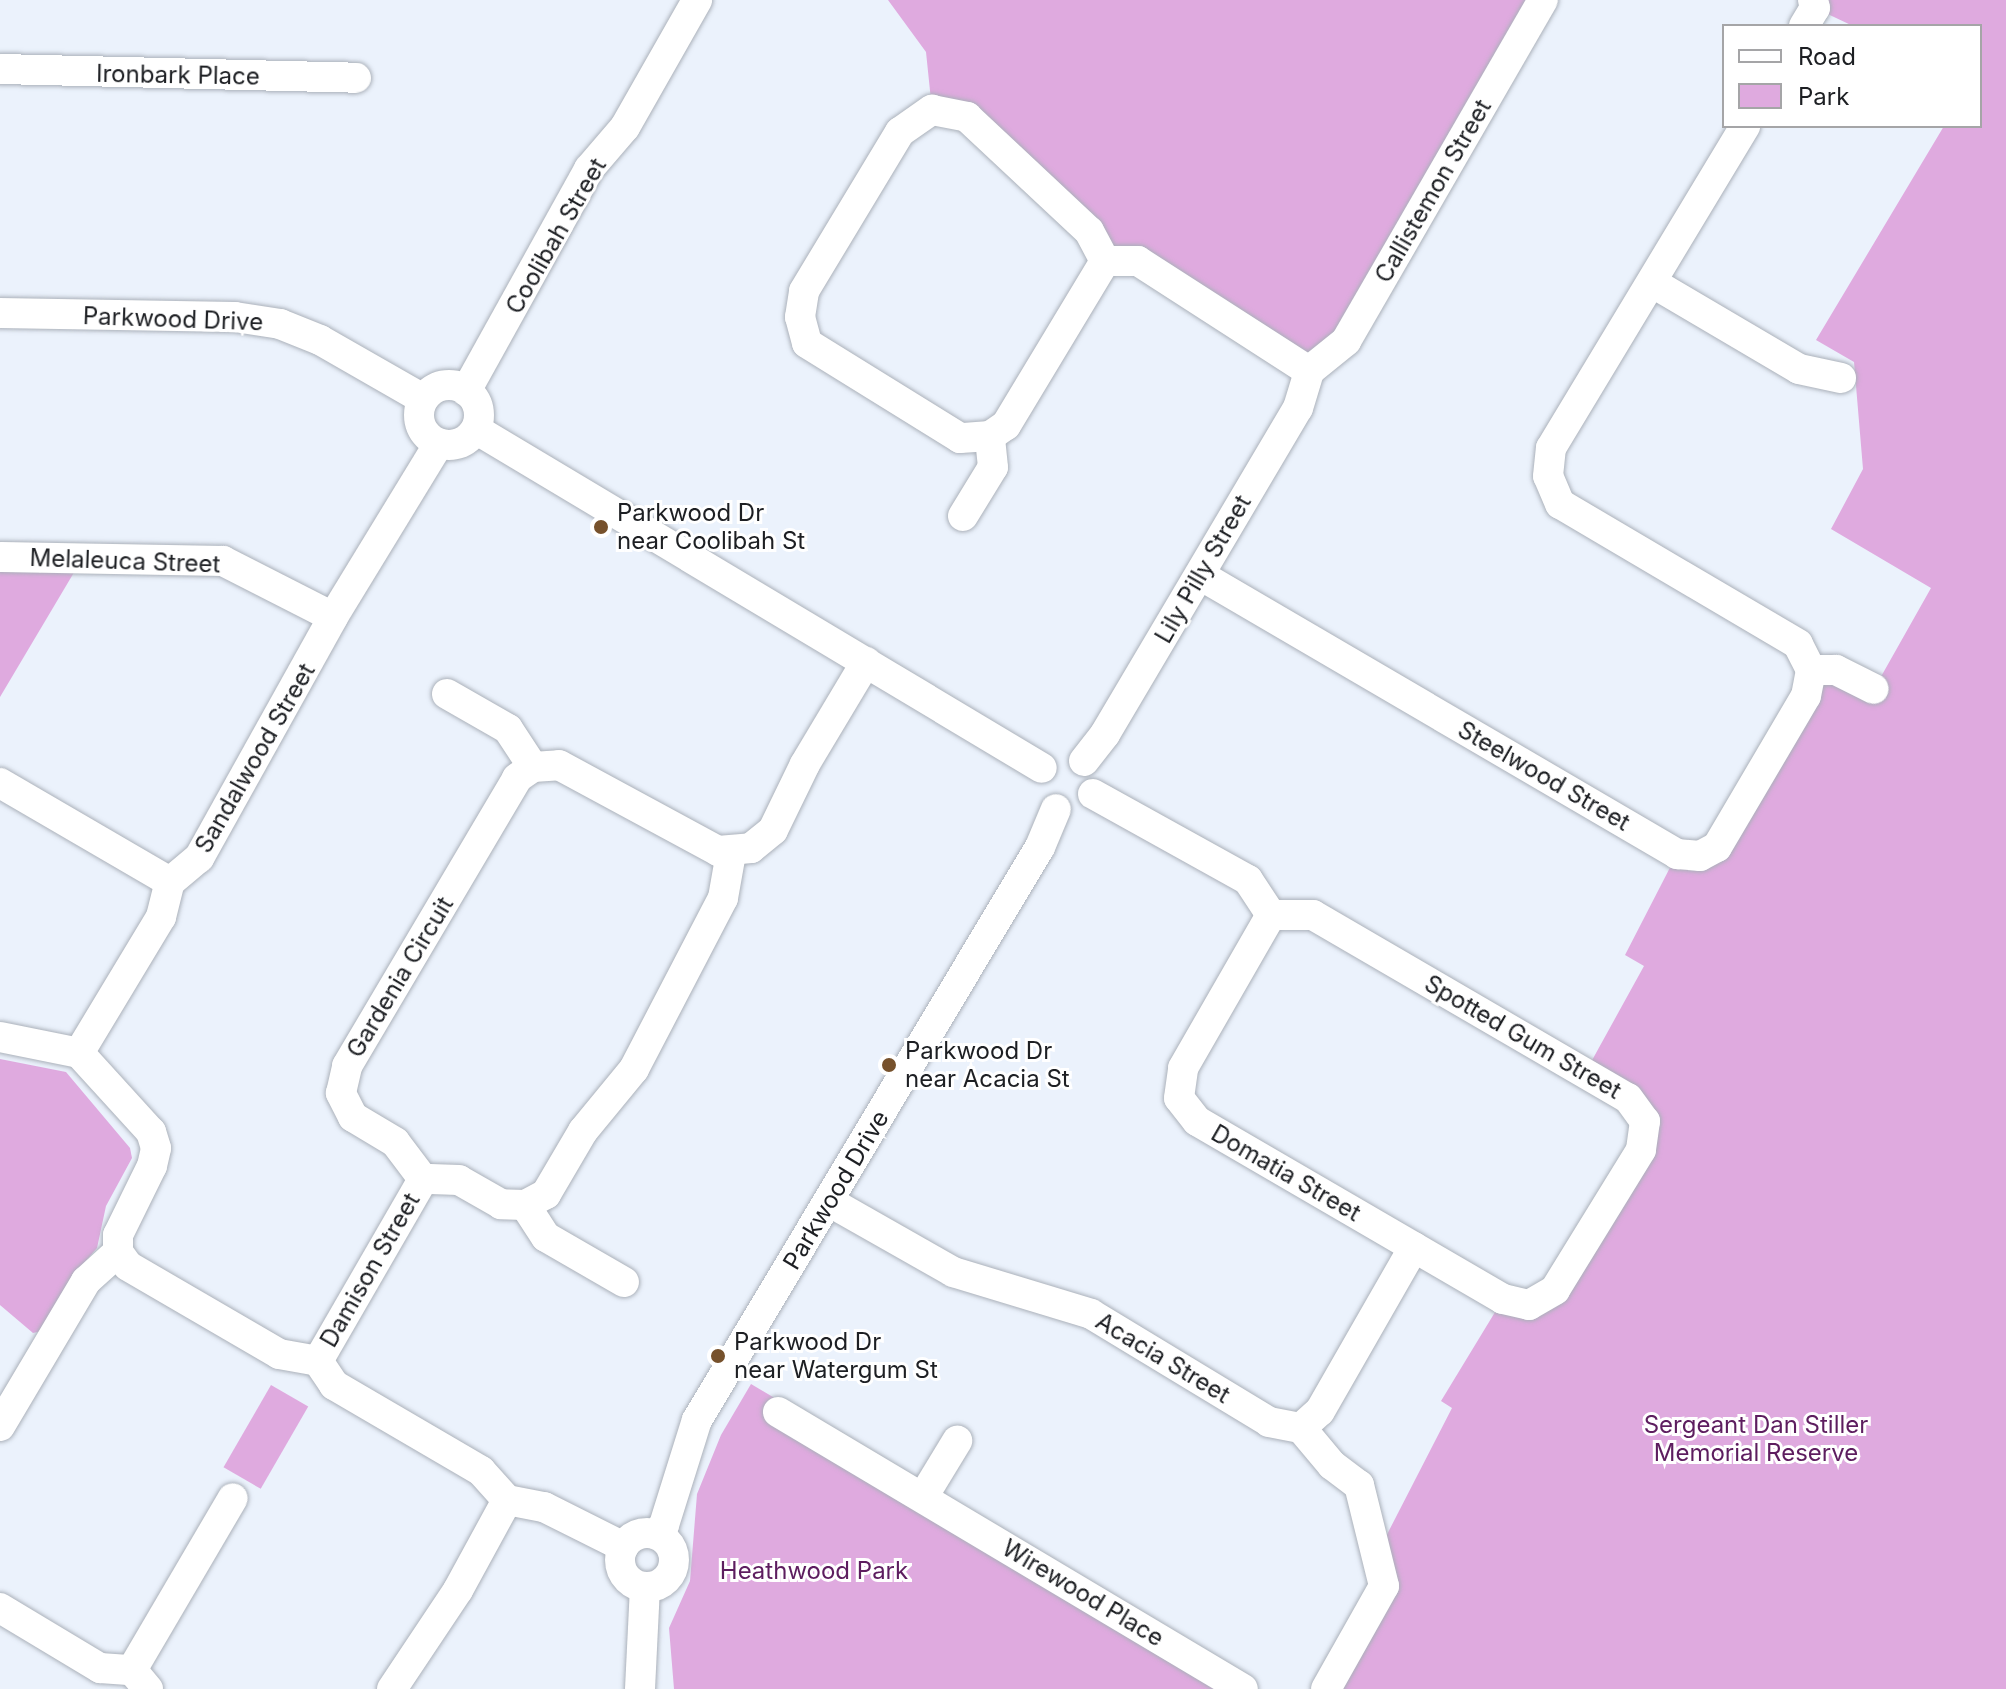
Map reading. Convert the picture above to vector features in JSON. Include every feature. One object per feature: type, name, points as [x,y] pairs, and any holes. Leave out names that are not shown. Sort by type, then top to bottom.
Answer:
[{"type":"street","name":"Coolibah Street","points":[[466,391],[589,169],[625,127],[697,0]]},
{"type":"street","name":"Callistemon Street","points":[[1309,371],[1346,341],[1543,0]]},
{"type":"street","points":[[1805,24],[1815,8],[1813,0]]},
{"type":"street","name":"Ironbark Place","points":[[0,69],[356,78]]},
{"type":"street","points":[[932,110],[967,117],[1089,231],[1105,261],[1006,425],[990,436],[960,438],[807,343],[800,317],[804,291],[900,132],[932,110]]},
{"type":"street","points":[[1744,128],[1551,448],[1548,476],[1560,504],[1798,644],[1811,670],[1836,670],[1874,689]]},
{"type":"street","points":[[1105,261],[1138,261],[1309,371]]},
{"type":"street","points":[[1653,283],[1799,369],[1841,378]]},
{"type":"street","name":"Parkwood Drive","points":[[0,313],[235,317],[280,324],[320,340],[423,399]]},
{"type":"street","name":"Lily Pilly Street","points":[[1084,761],[1200,575],[1298,408],[1309,371]]},
{"type":"street","points":[[443,385],[466,391],[479,404],[477,430],[463,444],[438,445],[421,427],[423,399],[443,385]]},
{"type":"street","points":[[477,430],[1042,768]]},
{"type":"street","points":[[963,516],[993,467],[990,436]]},
{"type":"street","name":"Sandalwood Street","points":[[170,882],[199,858],[333,617],[438,445]]},
{"type":"street","name":"Melaleuca Street","points":[[0,557],[223,561],[333,617]]},
{"type":"street","name":"Steelwood Street","points":[[1200,575],[1677,854],[1700,856],[1717,847],[1806,696],[1811,670]]},
{"type":"street","points":[[447,694],[508,729],[533,767],[559,765],[678,825],[706,846],[731,853],[751,848],[773,830],[805,764],[866,662]]},
{"type":"street","points":[[1061,755],[1084,761],[1094,775],[1093,794],[1077,809],[1056,809],[1042,797],[1042,768],[1061,755]]},
{"type":"street","name":"Gardenia Circuit","points":[[423,1179],[395,1142],[353,1117],[341,1093],[347,1066],[517,778],[533,767]]},
{"type":"street","points":[[0,783],[170,882],[161,917],[79,1053]]},
{"type":"street","points":[[1093,794],[1248,880],[1271,915]]},
{"type":"street","name":"Parkwood Drive","points":[[656,1534],[664,1525],[680,1461],[697,1420],[1040,847],[1056,809]]},
{"type":"street","points":[[423,1179],[459,1180],[501,1204],[525,1205],[546,1194],[583,1131],[634,1069],[723,898],[731,853]]},
{"type":"street","name":"Domatia Street","points":[[1271,915],[1183,1068],[1179,1098],[1197,1121],[1414,1247]]},
{"type":"street","name":"Spotted Gum Street","points":[[1271,915],[1313,915],[1628,1098],[1645,1121],[1641,1150],[1555,1290],[1529,1305],[1503,1299],[1414,1247]]},
{"type":"street","points":[[0,1037],[79,1053],[151,1132],[156,1148],[118,1235],[118,1252],[128,1266],[279,1354],[318,1361],[334,1385],[481,1471],[507,1500],[544,1507],[624,1547]]},
{"type":"street","name":"Damison Street","points":[[318,1361],[423,1179]]},
{"type":"street","name":"Acacia Street","points":[[830,1202],[953,1272],[1091,1314],[1269,1422],[1301,1428]]},
{"type":"street","points":[[525,1205],[546,1237],[624,1282]]},
{"type":"street","points":[[1326,1689],[1384,1586],[1359,1485],[1332,1465],[1301,1428],[1320,1411],[1414,1247]]},
{"type":"street","points":[[0,1426],[86,1281],[118,1252]]},
{"type":"street","name":"Wirewood Place","points":[[778,1412],[1243,1689]]},
{"type":"street","points":[[923,1497],[957,1441]]},
{"type":"street","points":[[0,1608],[100,1668],[140,1680],[233,1498]]},
{"type":"street","points":[[392,1689],[458,1590],[507,1500]]},
{"type":"street","points":[[656,1534],[671,1547],[674,1566],[657,1585],[645,1587],[624,1572],[624,1547],[638,1535],[656,1534]]},
{"type":"street","points":[[640,1689],[645,1587]]},
{"type":"green space","points":[[888,0],[1543,0],[1346,341],[1309,371],[1138,261],[1105,261],[967,118],[932,110],[926,52]]},
{"type":"green space","name":"Sergeant Dan Stiller Memorial Reserve","points":[[1820,0],[2006,0],[2006,1689],[1326,1689],[1384,1586],[1379,1550],[1452,1408],[1441,1401],[1503,1299],[1529,1305],[1644,1121],[1585,1073],[1644,966],[1625,955],[1677,854],[1700,856],[1811,670],[1874,689],[1931,588],[1831,529],[1863,469],[1854,362],[1816,340],[1943,128],[1982,128],[1982,24],[1849,24],[1815,8]]},
{"type":"green space","points":[[0,557],[82,559],[0,697]]},
{"type":"green space","points":[[0,1059],[66,1072],[130,1148],[132,1158],[106,1206],[97,1248],[77,1271],[42,1331],[33,1333],[0,1305]]},
{"type":"green space","name":"Heathwood Park","points":[[751,1384],[1243,1689],[674,1689],[669,1628],[690,1581],[697,1494],[721,1435]]},
{"type":"green space","points":[[271,1385],[308,1406],[261,1489],[224,1467]]},
{"type":"place","name":"Parkwood Dr near Coolibah St","points":[[601,527]]},
{"type":"place","name":"Parkwood Dr near Acacia St","points":[[889,1065]]},
{"type":"place","name":"Parkwood Dr near Watergum St","points":[[718,1356]]}]
